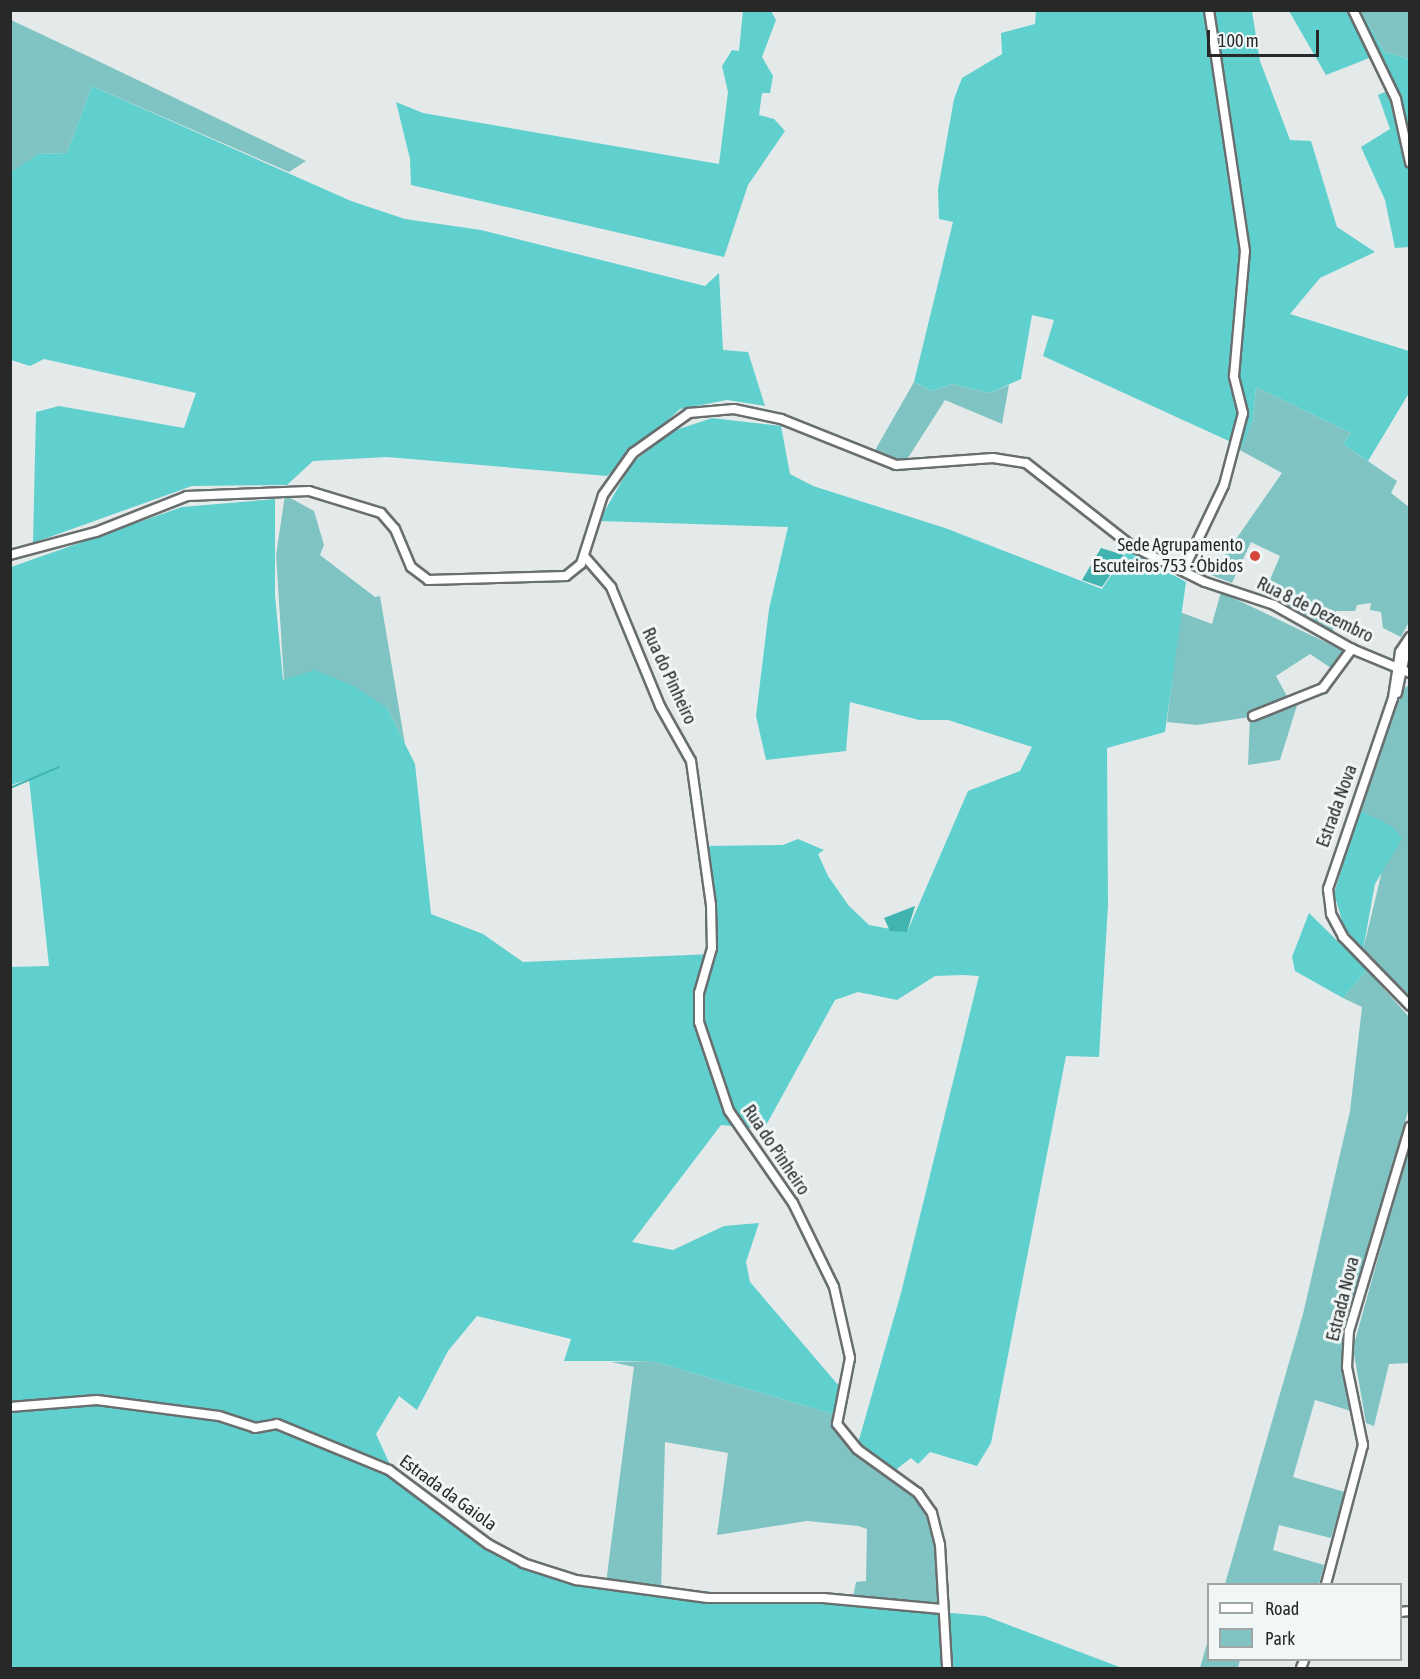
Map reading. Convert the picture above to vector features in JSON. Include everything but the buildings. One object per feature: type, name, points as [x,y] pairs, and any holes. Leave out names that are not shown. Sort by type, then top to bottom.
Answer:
[{"type":"street","points":[[1183,571],[1224,485],[1243,413],[1234,376],[1245,251],[1209,10]]},
{"type":"street","points":[[1353,10],[1396,99],[1410,162]]},
{"type":"street","name":"Rua 8 de Dezembro","points":[[585,557],[603,495],[633,453],[683,416],[726,408],[780,419],[896,465],[993,458],[1026,463],[1115,536],[1183,571],[1274,605],[1352,649],[1404,669]]},
{"type":"street","points":[[10,555],[96,532],[187,496],[280,490],[329,494],[374,509],[391,523],[411,567],[434,582],[558,578],[577,570],[585,557]]},
{"type":"street","name":"Rua do Pinheiro","points":[[585,557],[611,587],[660,706],[691,761],[711,905],[712,948],[699,993],[699,1022],[729,1112],[793,1203],[834,1287],[850,1358],[837,1424],[857,1449],[918,1493],[932,1513],[940,1545],[941,1609],[947,1668]]},
{"type":"street","name":"Estrada Nova","points":[[1408,639],[1404,669],[1335,860],[1328,898],[1343,937],[1410,1006]]},
{"type":"street","points":[[1253,716],[1323,688],[1352,649]]},
{"type":"street","name":"Estrada Nova","points":[[1326,1583],[1363,1445],[1347,1342],[1410,1127]]},
{"type":"street","name":"Estrada da Gaiola","points":[[10,1407],[97,1400],[219,1416],[255,1428],[277,1424],[389,1470],[488,1544],[523,1563],[576,1580],[708,1598],[823,1598],[941,1609]]},
{"type":"green space","points":[[1361,11],[1409,11],[1409,59],[1384,52]]},
{"type":"green space","points":[[11,20],[306,161],[289,172],[92,86],[67,153],[38,154],[11,173]]},
{"type":"green space","points":[[914,382],[932,391],[952,384],[990,393],[1009,385],[1002,424],[945,400],[906,461],[874,452]]},
{"type":"green space","points":[[1256,387],[1351,433],[1343,444],[1397,481],[1391,493],[1409,507],[1409,622],[1401,637],[1383,628],[1381,612],[1370,610],[1371,603],[1357,605],[1355,611],[1336,611],[1333,632],[1264,594],[1280,556],[1251,542],[1232,583],[1211,575],[1282,473],[1236,448],[1242,446],[1253,420]]},
{"type":"green space","points":[[285,495],[314,511],[324,545],[320,555],[375,597],[380,596],[405,744],[387,708],[284,681],[276,555]]},
{"type":"green space","points":[[1221,592],[1344,651],[1334,670],[1310,654],[1276,676],[1290,702],[1299,699],[1280,760],[1248,765],[1250,717],[1197,725],[1167,722],[1180,612],[1212,624]]},
{"type":"green space","points":[[1409,685],[1409,995],[1363,950],[1382,871],[1359,810],[1403,689]]},
{"type":"green space","points":[[1367,970],[1409,1017],[1409,1108],[1344,1329],[1342,1363],[1351,1411],[1315,1400],[1293,1477],[1345,1492],[1331,1538],[1279,1525],[1273,1550],[1324,1565],[1319,1583],[1225,1583],[1303,1314],[1350,1111],[1362,1007],[1343,998]]},
{"type":"green space","points":[[1409,1146],[1409,1363],[1389,1364],[1374,1426],[1366,1423],[1353,1348]]},
{"type":"green space","points":[[652,1361],[836,1415],[846,1437],[917,1494],[935,1526],[939,1610],[852,1602],[856,1582],[866,1581],[867,1529],[807,1521],[717,1535],[728,1453],[665,1442],[661,1591],[606,1583],[634,1367],[611,1362]]},
{"type":"green space","points":[[1207,1644],[1207,1661],[1240,1661],[1238,1668],[1200,1668]]},
{"type":"shaded area","points":[[743,10],[771,11],[776,20],[762,57],[773,76],[770,93],[762,93],[759,115],[774,119],[785,131],[748,185],[724,257],[411,185],[410,159],[396,102],[423,113],[719,164],[728,92],[722,66],[732,50],[739,51]]},
{"type":"shaded area","points":[[1036,11],[1252,11],[1260,61],[1290,140],[1311,141],[1337,227],[1375,252],[1320,278],[1290,314],[1409,351],[1409,393],[1368,461],[1343,444],[1351,433],[1256,387],[1253,420],[1242,447],[1043,356],[1054,320],[1032,315],[1021,379],[990,393],[952,384],[932,391],[914,382],[953,222],[939,219],[938,189],[954,99],[962,78],[1002,54],[1001,33],[1035,24]]},
{"type":"shaded area","points":[[1289,11],[1361,11],[1384,52],[1409,59],[1409,130],[1404,129],[1409,162],[1409,247],[1395,248],[1385,200],[1361,147],[1390,129],[1378,95],[1392,89],[1377,55],[1326,75]]},
{"type":"shaded area","points":[[92,86],[351,201],[405,219],[481,230],[705,286],[719,273],[723,350],[748,352],[765,406],[727,400],[680,409],[607,476],[387,457],[313,461],[287,485],[192,486],[33,543],[36,412],[59,406],[184,428],[196,393],[44,359],[30,366],[11,360],[10,173],[38,154],[67,153]]},
{"type":"shaded area","points":[[712,418],[781,426],[790,474],[813,486],[945,528],[1102,589],[1128,550],[1186,582],[1165,732],[1107,748],[1108,905],[1099,1057],[1066,1056],[991,1443],[977,1466],[930,1452],[918,1464],[911,1458],[893,1472],[856,1450],[901,1293],[979,976],[963,975],[935,976],[897,1000],[858,992],[835,1000],[764,1129],[721,1125],[632,1242],[673,1250],[724,1226],[759,1223],[746,1262],[750,1282],[845,1393],[836,1415],[652,1361],[564,1361],[571,1339],[477,1316],[448,1351],[417,1410],[399,1396],[376,1434],[391,1467],[446,1511],[523,1563],[577,1580],[985,1616],[1122,1668],[11,1668],[10,967],[49,966],[29,779],[11,785],[11,567],[182,507],[275,499],[275,595],[283,680],[315,670],[354,686],[387,708],[415,764],[431,914],[483,934],[523,962],[712,954],[702,846],[783,845],[798,839],[824,850],[818,854],[828,876],[849,906],[869,925],[907,932],[968,791],[1020,771],[1032,747],[948,720],[919,720],[850,702],[846,751],[766,760],[756,716],[769,609],[788,527],[599,521],[632,463],[673,431]]},
{"type":"shaded area","points":[[1101,548],[1124,555],[1102,587],[1082,580]]},
{"type":"shaded area","points":[[1359,810],[1393,827],[1402,839],[1375,884],[1363,950],[1344,927],[1334,894]]},
{"type":"shaded area","points":[[915,906],[907,932],[890,931],[884,918]]},
{"type":"shaded area","points":[[1309,913],[1367,970],[1343,998],[1295,971],[1292,957]]},
{"type":"waterway","points":[[10,788],[59,767]]},
{"type":"place","name":"Sede Agrupamento Escuteiros 753 - Óbidos","points":[[1255,556]]}]
